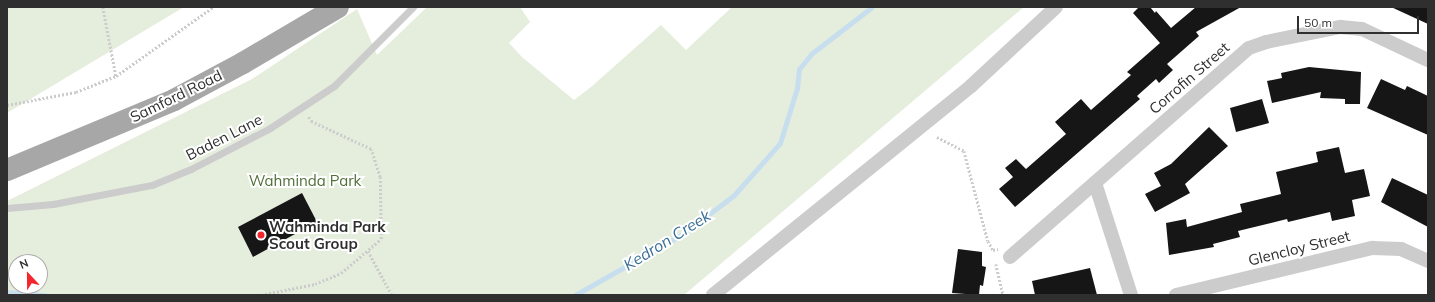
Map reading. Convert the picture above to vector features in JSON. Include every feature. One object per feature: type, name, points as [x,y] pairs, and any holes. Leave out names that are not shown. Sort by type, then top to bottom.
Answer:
[{"type":"main road","name":"Samford Road","points":[[7,170],[174,100],[243,63],[338,7]]},
{"type":"street","points":[[720,292],[971,86],[1056,7]]},
{"type":"street","name":"Corrofin Street","points":[[1010,257],[1249,48],[1266,42],[1340,27],[1362,29],[1428,60]]},
{"type":"street","points":[[1095,184],[1130,295]]},
{"type":"street","name":"Glencloy Street","points":[[1176,295],[1372,248],[1401,249],[1428,261]]},
{"type":"lane","name":"Baden Lane","points":[[7,208],[54,204],[152,185],[191,169],[263,131],[334,86],[413,7]]},
{"type":"path","points":[[103,7],[116,76]]},
{"type":"path","points":[[7,105],[76,92],[116,76],[213,7]]},
{"type":"path","points":[[261,295],[315,284],[341,273],[382,239],[380,177],[371,149],[312,122],[301,107]]},
{"type":"path","points":[[937,137],[964,151],[993,250],[1003,295]]},
{"type":"path","points":[[993,250],[1003,248],[1010,257]]},
{"type":"path","points":[[368,251],[392,295]]},
{"type":"green space","points":[[7,7],[184,7],[7,113]]},
{"type":"green space","name":"Wahminda Park","points":[[427,7],[520,7],[530,22],[509,43],[522,57],[574,100],[591,87],[661,25],[686,50],[732,7],[1024,7],[684,295],[7,295],[7,201],[252,79],[357,9],[377,55]]},
{"type":"building","points":[[1139,7],[1150,7],[1155,13],[1156,11],[1171,28],[1196,7],[1241,7],[1196,32],[1199,36],[1167,64],[1173,70],[1159,83],[1156,79],[1137,96],[1140,99],[1015,207],[999,189],[1013,177],[1005,168],[1016,159],[1026,169],[1066,134],[1055,122],[1081,99],[1091,110],[1131,75],[1127,72],[1160,43],[1133,13]]},
{"type":"building","points":[[1391,7],[1428,7],[1428,24]]},
{"type":"building","points":[[1309,67],[1361,72],[1360,104],[1345,104],[1345,99],[1320,98],[1321,92],[1272,103],[1267,81],[1282,78],[1281,73]]},
{"type":"building","points":[[1381,79],[1405,90],[1407,86],[1428,96],[1428,135],[1367,108]]},
{"type":"building","points":[[1262,99],[1269,123],[1236,132],[1230,108]]},
{"type":"building","points":[[1209,127],[1228,146],[1185,184],[1190,193],[1155,212],[1145,194],[1161,186],[1154,173],[1171,164]]},
{"type":"building","points":[[1339,147],[1345,173],[1364,169],[1370,196],[1352,200],[1355,216],[1332,221],[1330,212],[1288,222],[1287,219],[1238,231],[1240,237],[1213,244],[1214,247],[1169,255],[1166,223],[1186,219],[1187,227],[1242,212],[1240,204],[1281,194],[1276,172],[1318,162],[1316,152]]},
{"type":"building","points":[[1392,178],[1428,195],[1428,227],[1381,202]]},
{"type":"building","points":[[302,193],[317,222],[253,257],[238,227]]},
{"type":"building","points":[[958,249],[982,252],[982,266],[986,267],[983,286],[980,285],[979,295],[952,293]]},
{"type":"building","points":[[1090,268],[1097,295],[1035,295],[1032,281]]},
{"type":"waterway","name":"Kedron Creek","points":[[575,295],[684,233],[734,195],[780,143],[797,88],[799,69],[811,54],[872,7]]},
{"type":"waterway","points":[[7,292],[45,295]]},
{"type":"place","name":"Wahminda Park Scout Group","points":[[261,235]]}]
